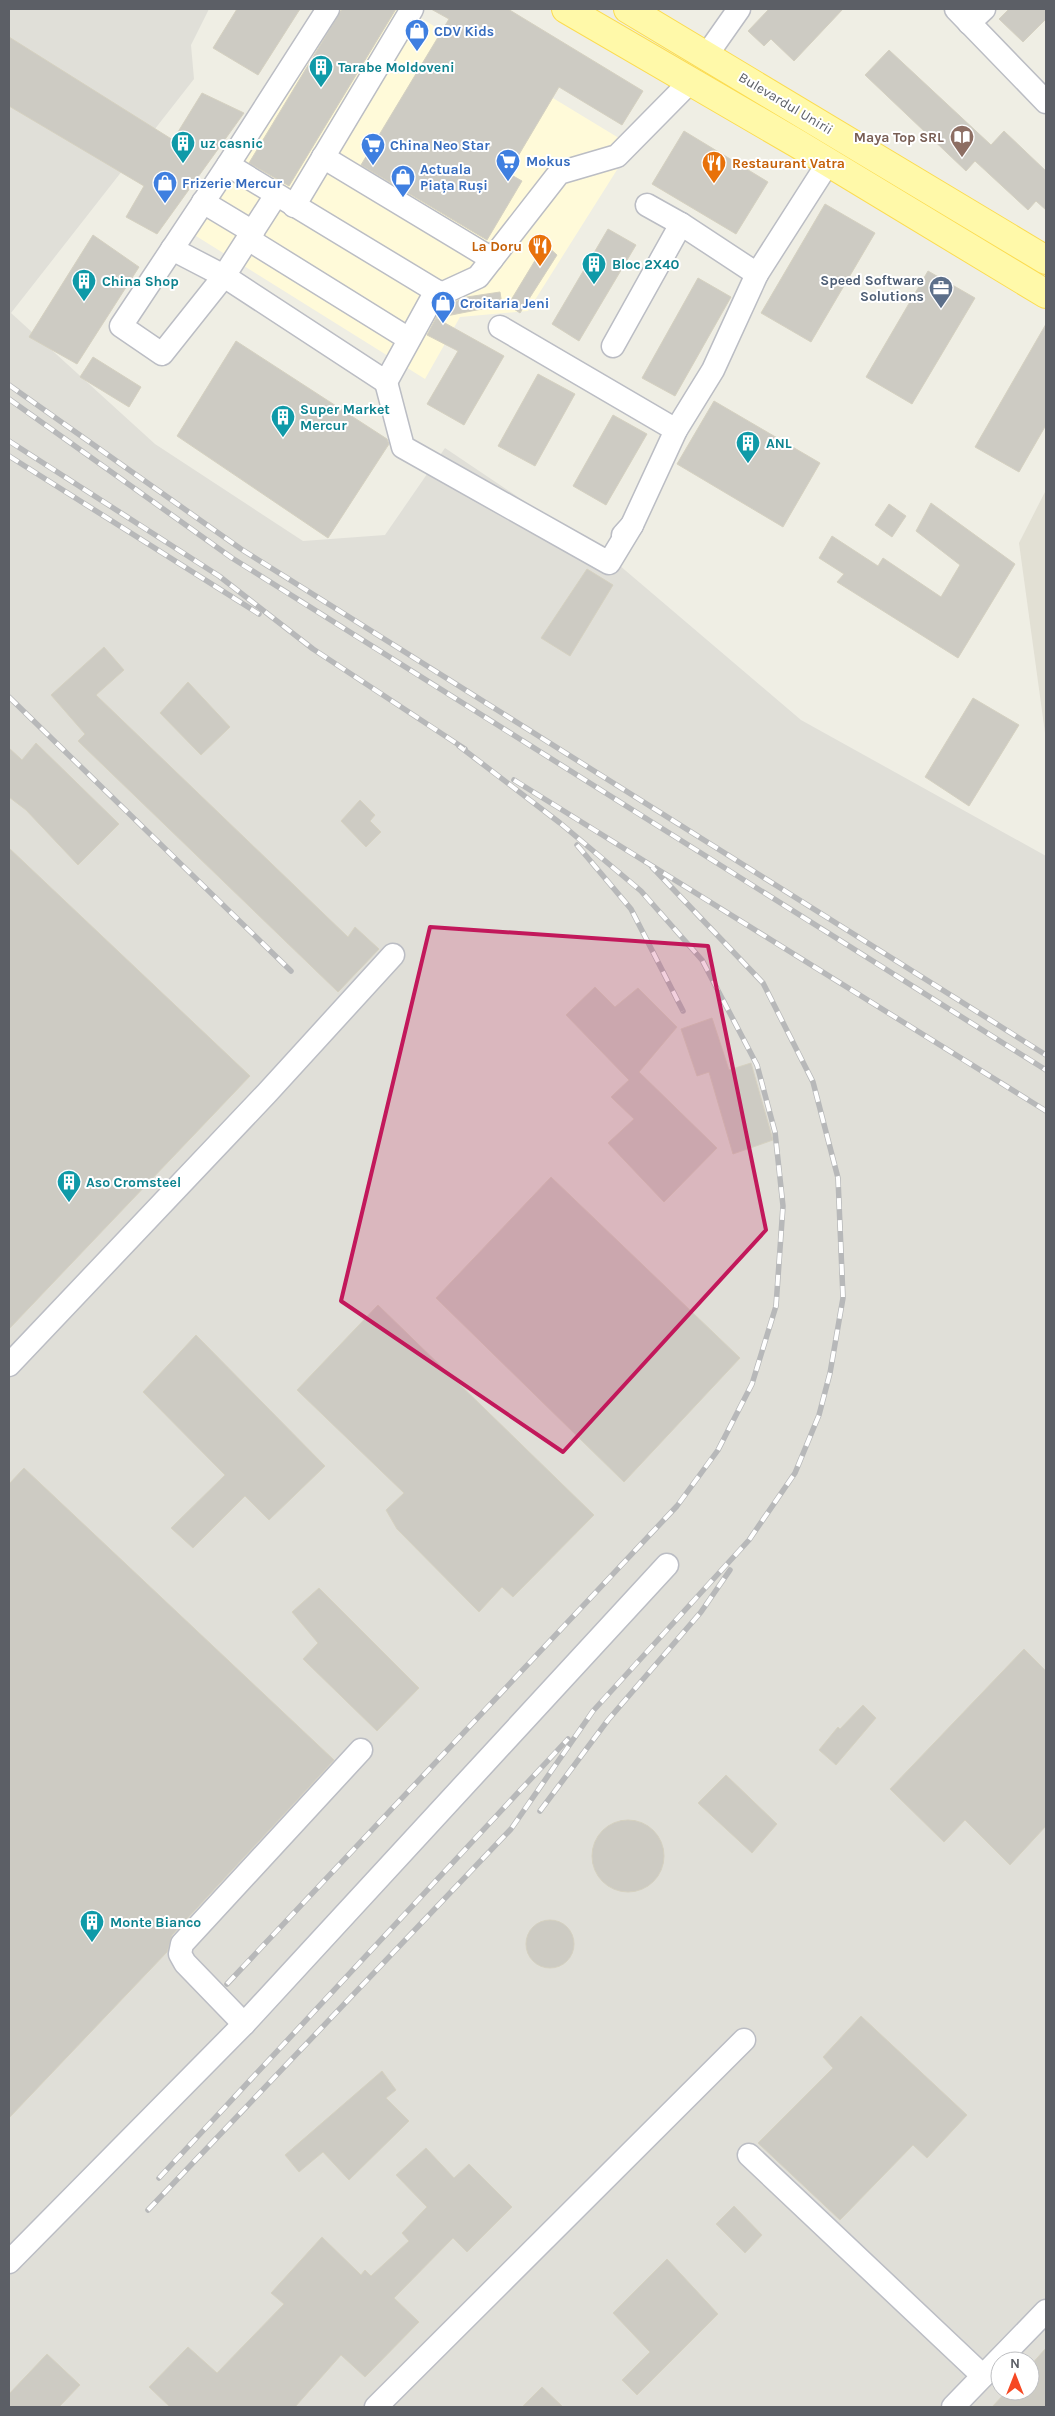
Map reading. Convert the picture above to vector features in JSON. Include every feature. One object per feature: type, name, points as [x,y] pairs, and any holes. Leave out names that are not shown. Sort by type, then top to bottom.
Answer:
[{"type":"main road","points":[[566,9],[1046,294]]},
{"type":"main road","name":"Bulevardul Unirii","points":[[628,9],[1046,260]]},
{"type":"main road","points":[[691,82],[706,56]]},
{"type":"main road","points":[[828,163],[844,138]]},
{"type":"street","points":[[328,9],[228,165],[120,326],[162,354],[224,276],[250,236],[285,201],[323,157],[412,9]]},
{"type":"street","points":[[706,56],[739,9]]},
{"type":"street","points":[[970,14],[1046,102]]},
{"type":"street","points":[[228,165],[441,294],[478,277],[559,173],[617,156],[691,82]]},
{"type":"street","points":[[323,157],[492,259]]},
{"type":"street","points":[[172,249],[224,276],[386,382],[403,447],[609,562],[632,525],[676,430],[703,383],[713,370],[758,274],[828,163]]},
{"type":"street","points":[[203,202],[250,236],[409,339]]},
{"type":"street","points":[[647,205],[681,224],[758,274]]},
{"type":"street","points":[[613,346],[681,224]]},
{"type":"street","points":[[386,382],[436,291]]},
{"type":"street","points":[[500,327],[676,430]]},
{"type":"street","points":[[614,545],[632,525]]},
{"type":"street","points":[[9,1365],[267,1093],[394,955]]},
{"type":"street","points":[[9,2262],[244,2024],[667,1565]]},
{"type":"street","points":[[244,2024],[185,1963],[180,1954],[182,1944],[361,1750]]},
{"type":"street","points":[[376,2407],[744,2040]]},
{"type":"street","points":[[749,2155],[983,2376]]},
{"type":"street","points":[[953,2407],[1046,2311]]},
{"type":"highlighted area","points":[[430,927],[708,946],[766,1230],[563,1452],[341,1301]]},
{"type":"shaded area","points":[[9,9],[209,9],[191,45],[194,79],[11,313],[155,444],[303,541],[385,535],[445,448],[619,565],[801,720],[1046,856],[1046,2407],[9,2407]]},
{"type":"shaded area","name":"Actuala Piața Ruși","points":[[321,9],[406,9],[632,146],[528,311],[460,317],[425,379],[188,231]]},
{"type":"shaded area","points":[[1046,490],[1046,740],[1019,543]]},
{"type":"building","points":[[237,9],[300,9],[258,75],[213,48]]},
{"type":"building","name":"Tarabe Moldoveni","points":[[342,9],[396,9],[289,186],[249,163]]},
{"type":"building","points":[[431,9],[508,9],[643,91],[622,125],[559,87],[508,173],[522,181],[487,240],[361,165],[449,19]]},
{"type":"building","points":[[769,9],[843,9],[794,61],[771,39],[764,46],[748,31]]},
{"type":"building","points":[[1009,9],[1046,9],[1046,19],[1023,42],[999,19]]},
{"type":"building","points":[[9,37],[173,140],[202,93],[244,113],[157,234],[126,217],[144,186],[9,106]]},
{"type":"building","points":[[889,50],[991,145],[1004,131],[1046,171],[1046,210],[1036,201],[1028,210],[975,161],[966,171],[865,75]]},
{"type":"building","points":[[684,131],[768,182],[736,234],[652,184]]},
{"type":"building","points":[[825,204],[875,233],[811,342],[761,313]]},
{"type":"building","name":"Bloc 2X40","points":[[608,229],[636,245],[579,341],[552,324]]},
{"type":"building","name":"China Shop","points":[[93,235],[139,267],[77,364],[29,337]]},
{"type":"building","name":"La Doru","points":[[545,244],[557,255],[520,313],[508,305]]},
{"type":"building","points":[[928,271],[975,298],[912,404],[866,377]]},
{"type":"building","points":[[698,278],[731,297],[675,396],[642,378]]},
{"type":"building","points":[[500,292],[502,305],[436,318],[443,307],[467,297]]},
{"type":"building","points":[[436,318],[504,356],[464,425],[427,404],[458,351],[427,335]]},
{"type":"building","points":[[1046,324],[1046,425],[1019,472],[975,447]]},
{"type":"building","name":"Super Market Mercur","points":[[236,341],[387,439],[389,444],[328,538],[177,436]]},
{"type":"building","points":[[93,357],[141,387],[129,407],[80,377]]},
{"type":"building","points":[[538,374],[575,394],[535,466],[498,446]]},
{"type":"building","name":"ANL","points":[[714,401],[820,463],[783,527],[677,464]]},
{"type":"building","points":[[613,415],[647,434],[606,505],[573,486]]},
{"type":"building","points":[[931,503],[1015,564],[958,658],[837,582],[844,574],[819,558],[832,536],[878,566],[883,558],[941,597],[960,565],[916,531]]},
{"type":"building","points":[[889,504],[906,516],[892,537],[875,525]]},
{"type":"building","points":[[587,569],[613,585],[570,656],[541,638]]},
{"type":"building","points":[[104,647],[124,670],[96,695],[348,937],[355,927],[379,949],[338,992],[78,741],[85,734],[51,695]]},
{"type":"building","points":[[188,682],[230,727],[201,755],[160,713]]},
{"type":"building","points":[[973,698],[1019,725],[969,806],[925,777]]},
{"type":"building","points":[[36,743],[119,824],[78,865],[26,810],[9,797],[9,748],[22,760]]},
{"type":"building","points":[[360,800],[375,815],[370,821],[381,832],[366,847],[341,821]]},
{"type":"building","name":"Aso Cromsteel","points":[[9,848],[250,1076],[9,1329]]},
{"type":"building","points":[[595,987],[615,1007],[638,988],[677,1027],[639,1072],[717,1148],[664,1202],[608,1143],[634,1119],[611,1097],[629,1080],[566,1015]]},
{"type":"building","points":[[712,1018],[729,1070],[751,1063],[773,1140],[733,1154],[709,1072],[697,1076],[681,1029]]},
{"type":"building","points":[[551,1177],[740,1358],[624,1482],[436,1298]]},
{"type":"building","points":[[378,1305],[594,1515],[513,1597],[502,1587],[479,1612],[397,1529],[386,1510],[404,1493],[297,1390]]},
{"type":"building","points":[[196,1335],[325,1466],[269,1520],[245,1496],[193,1548],[171,1528],[225,1475],[143,1392]]},
{"type":"building","name":"Monte Bianco","points":[[24,1468],[334,1760],[172,1935],[167,1952],[9,2118],[9,1484]]},
{"type":"building","points":[[319,1588],[419,1688],[377,1731],[303,1659],[318,1643],[292,1612]]},
{"type":"building","points":[[1024,1649],[1046,1671],[1046,1826],[1010,1865],[965,1820],[944,1842],[890,1789]]},
{"type":"building","points":[[863,1705],[876,1718],[836,1765],[819,1750],[838,1727],[840,1729]]},
{"type":"building","points":[[726,1775],[777,1824],[752,1853],[698,1803]]},
{"type":"building","points":[[628,1820],[648,1826],[658,1836],[664,1856],[658,1876],[648,1886],[628,1892],[608,1886],[598,1876],[592,1856],[598,1836],[608,1826]]},
{"type":"building","points":[[545,1920],[555,1920],[564,1924],[570,1930],[573,1935],[573,1953],[564,1964],[555,1968],[545,1968],[536,1964],[530,1958],[526,1949],[526,1939],[530,1930],[536,1924]]},
{"type":"building","points":[[861,2016],[967,2115],[927,2158],[913,2145],[840,2220],[758,2143],[833,2068],[823,2057]]},
{"type":"building","points":[[382,2071],[396,2090],[386,2098],[409,2121],[349,2180],[323,2152],[299,2172],[285,2155]]},
{"type":"building","points":[[426,2148],[454,2178],[469,2164],[512,2207],[467,2252],[453,2238],[394,2298],[419,2322],[365,2377],[341,2355],[295,2407],[170,2407],[149,2387],[188,2347],[217,2373],[284,2304],[271,2293],[322,2237],[361,2275],[365,2270],[371,2276],[409,2241],[402,2233],[427,2207],[396,2175]]},
{"type":"building","points":[[734,2206],[762,2235],[745,2253],[716,2224]]},
{"type":"building","points":[[667,2259],[718,2314],[637,2395],[622,2380],[650,2352],[613,2313]]},
{"type":"building","points":[[1046,2348],[1046,2407],[992,2407],[998,2401],[1040,2401],[1040,2355]]},
{"type":"building","points":[[47,2354],[80,2385],[59,2407],[9,2407],[9,2394]]},
{"type":"building","points":[[542,2387],[563,2407],[522,2407]]},
{"type":"railway","points":[[9,385],[241,549],[1046,1055]]},
{"type":"railway","points":[[9,399],[232,558],[1046,1070]]},
{"type":"railway","points":[[9,441],[219,576],[313,649],[465,749]]},
{"type":"railway","points":[[9,456],[259,614]]},
{"type":"railway","points":[[9,697],[291,971]]},
{"type":"railway","points":[[227,1984],[677,1506],[718,1450],[752,1384],[776,1306],[783,1206],[775,1132],[757,1065],[702,960],[641,891],[560,823],[459,746]]},
{"type":"railway","points":[[514,780],[1046,1111]]},
{"type":"railway","points":[[577,845],[631,909],[683,1011]]},
{"type":"railway","points":[[148,2210],[511,1829],[593,1711],[749,1540],[795,1473],[819,1415],[830,1373],[843,1298],[838,1178],[813,1082],[763,983],[652,867]]},
{"type":"railway","points":[[540,1811],[608,1720],[701,1612],[730,1570]]},
{"type":"railway","points":[[159,2178],[568,1739]]},
{"type":"place","name":"CDV Kids","points":[[417,52]]},
{"type":"place","name":"Tarabe Moldoveni","points":[[321,88]]},
{"type":"place","name":"Maya Top SRL","points":[[962,158]]},
{"type":"place","name":"uz casnic","points":[[183,164]]},
{"type":"place","name":"China Neo Star","points":[[373,166]]},
{"type":"place","name":"Mokus","points":[[508,182]]},
{"type":"place","name":"Restaurant Vatra","points":[[714,184]]},
{"type":"place","name":"Actuala Piața Ruși","points":[[403,198]]},
{"type":"place","name":"Frizerie Mercur","points":[[165,204]]},
{"type":"place","name":"La Doru","points":[[540,267]]},
{"type":"place","name":"Bloc 2X40","points":[[594,285]]},
{"type":"place","name":"China Shop","points":[[84,302]]},
{"type":"place","name":"Speed Software Solutions","points":[[941,309]]},
{"type":"place","name":"Croitaria Jeni","points":[[443,324]]},
{"type":"place","name":"Super Market Mercur","points":[[283,438]]},
{"type":"place","name":"ANL","points":[[748,464]]},
{"type":"place","name":"Aso Cromsteel","points":[[69,1203]]},
{"type":"place","name":"Monte Bianco","points":[[92,1943]]}]
